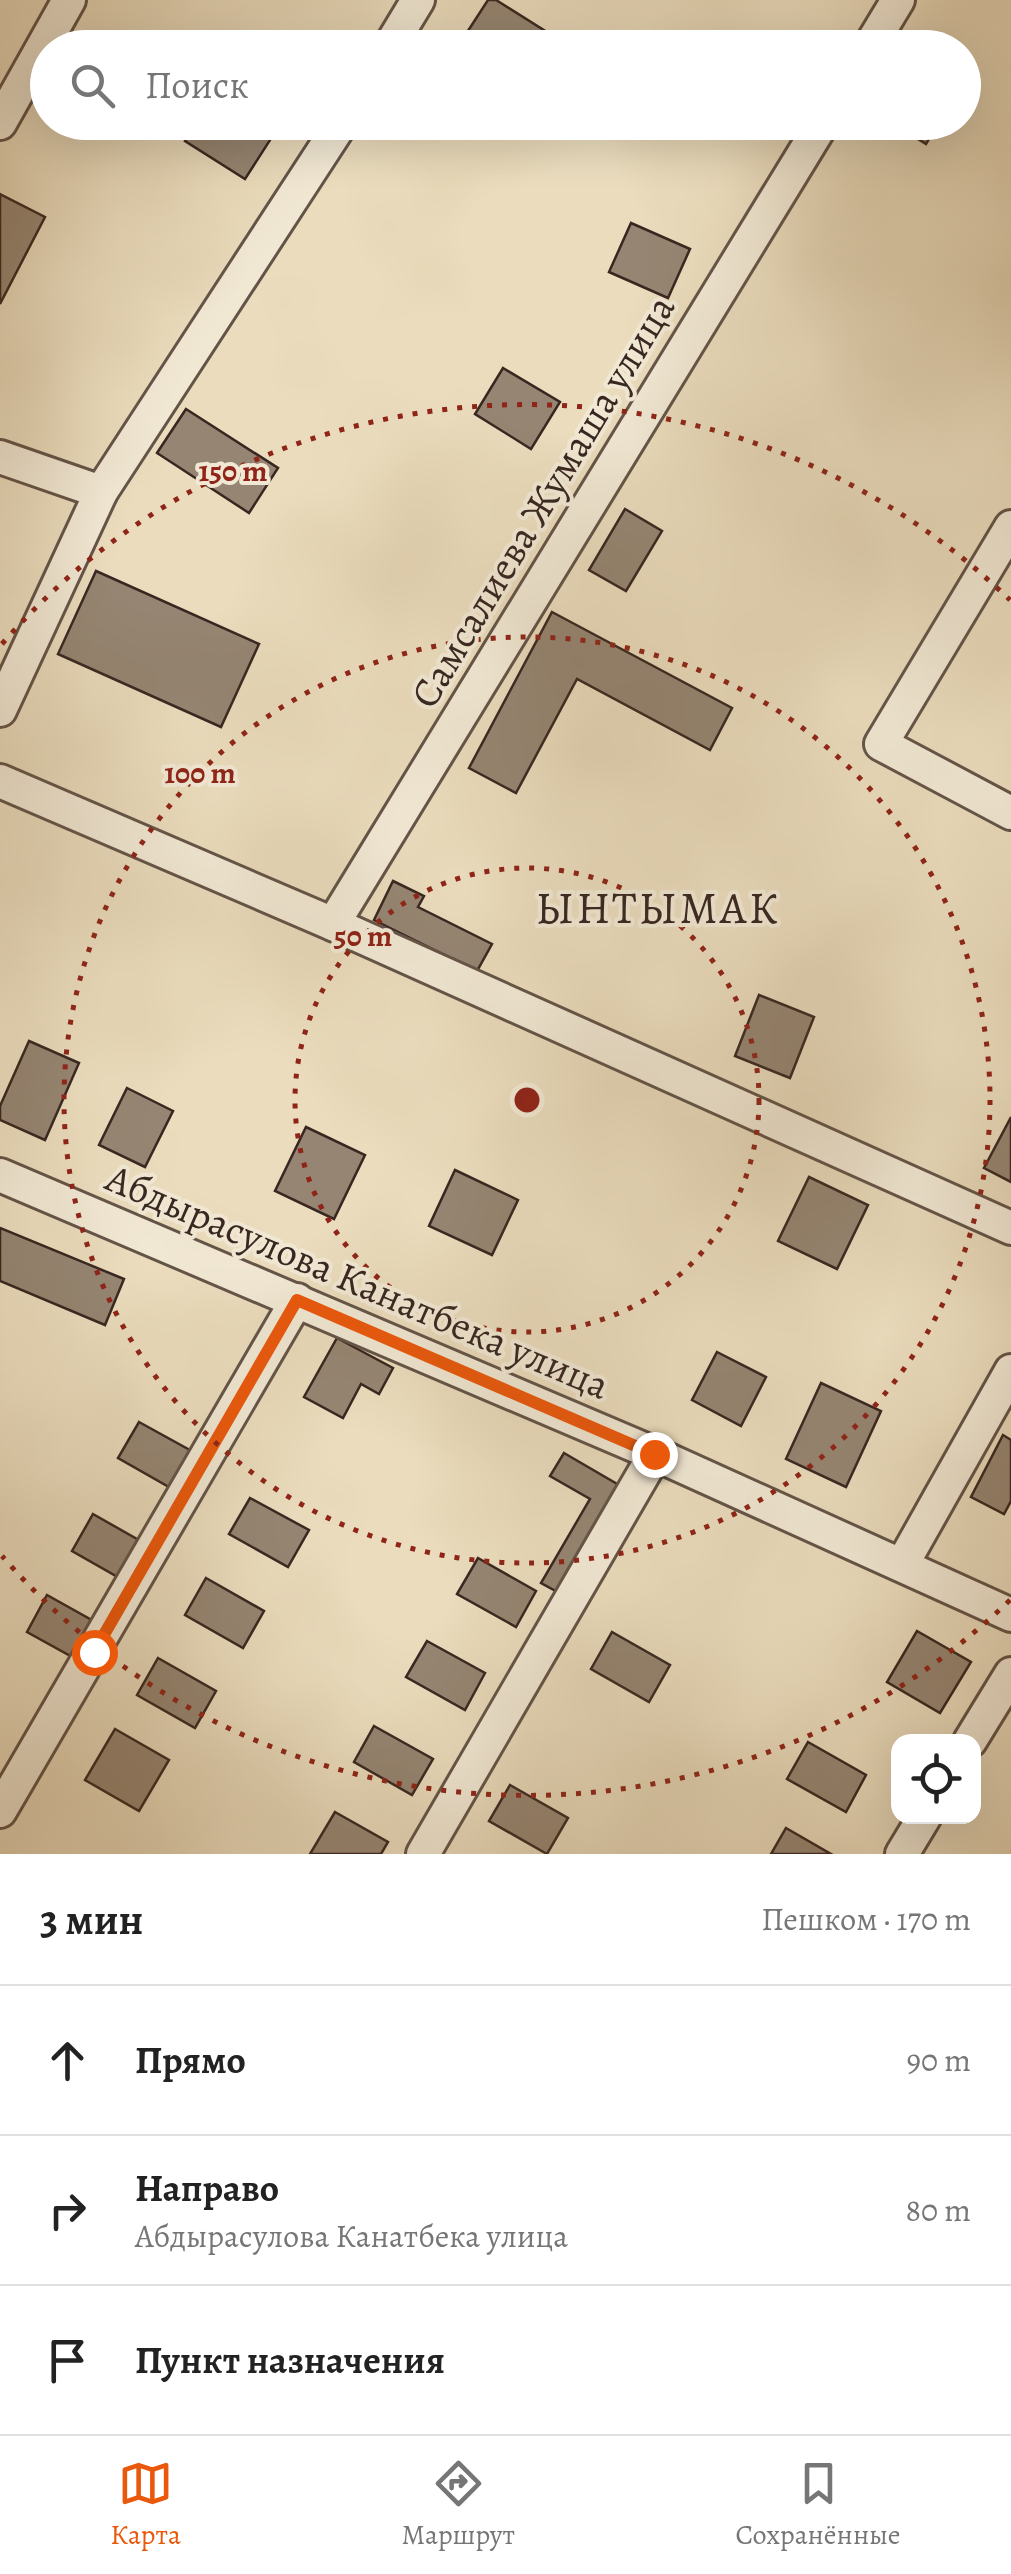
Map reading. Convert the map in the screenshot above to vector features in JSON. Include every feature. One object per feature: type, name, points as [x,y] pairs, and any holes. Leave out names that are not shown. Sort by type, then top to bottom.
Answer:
[{"type":"street","points":[[52,30],[69,0]]},
{"type":"street","points":[[400,30],[418,0]]},
{"type":"street","points":[[880,30],[898,0]]},
{"type":"street","points":[[0,122],[30,69]]},
{"type":"street","points":[[0,710],[101,492],[330,140]]},
{"type":"street","name":"Самсалиева Жумаша улица","points":[[333,924],[812,140]]},
{"type":"street","points":[[0,457],[101,492]]},
{"type":"street","points":[[1011,527],[881,744],[1011,813]]},
{"type":"street","points":[[0,780],[333,924],[1011,1228]]},
{"type":"street","name":"Абдырасулова Канатбека улица","points":[[0,1175],[654,1454],[903,1563],[1011,1615]]},
{"type":"street","points":[[0,1810],[297,1300]]},
{"type":"street","points":[[903,1563],[1011,1371]]},
{"type":"street","points":[[423,1854],[654,1454]]},
{"type":"street","points":[[975,1734],[1011,1674]]},
{"type":"street","points":[[902,1854],[920,1824]]},
{"type":"building","points":[[488,0],[496,0],[544,30],[469,30]]},
{"type":"building","points":[[186,140],[270,140],[245,179]]},
{"type":"building","points":[[0,194],[45,217],[0,304]]},
{"type":"building","points":[[631,223],[690,249],[668,298],[609,272]]},
{"type":"building","points":[[503,368],[560,402],[531,449],[475,414]]},
{"type":"building","points":[[186,409],[278,468],[249,513],[157,453]]},
{"type":"building","points":[[625,509],[662,531],[626,591],[589,570]]},
{"type":"building","points":[[96,571],[259,644],[221,727],[58,654]]},
{"type":"building","points":[[552,612],[732,708],[710,750],[577,679],[516,793],[469,768]]},
{"type":"building","points":[[393,881],[424,896],[418,907],[492,944],[477,971],[374,920]]},
{"type":"building","points":[[759,995],[814,1017],[790,1078],[735,1056]]},
{"type":"building","points":[[29,1041],[79,1063],[45,1140],[0,1120],[0,1106]]},
{"type":"building","points":[[127,1088],[173,1111],[145,1167],[99,1145]]},
{"type":"building","points":[[1011,1117],[1011,1182],[984,1168]]},
{"type":"building","points":[[306,1127],[365,1155],[334,1219],[275,1191]]},
{"type":"building","points":[[455,1170],[518,1200],[492,1255],[429,1226]]},
{"type":"building","points":[[809,1177],[868,1205],[837,1269],[778,1241]]},
{"type":"building","points":[[0,1228],[124,1279],[105,1325],[0,1281]]},
{"type":"building","points":[[337,1338],[393,1368],[379,1394],[361,1384],[343,1418],[304,1397]]},
{"type":"building","points":[[717,1352],[766,1377],[741,1426],[692,1400]]},
{"type":"building","points":[[821,1383],[881,1411],[846,1487],[786,1459]]},
{"type":"building","points":[[139,1422],[197,1454],[176,1491],[118,1458]]},
{"type":"building","points":[[1003,1435],[1011,1440],[1011,1501],[1004,1514],[971,1497]]},
{"type":"building","points":[[564,1453],[624,1488],[563,1595],[541,1583],[590,1499],[550,1476]]},
{"type":"building","points":[[250,1498],[309,1530],[288,1567],[229,1534]]},
{"type":"building","points":[[93,1514],[151,1547],[130,1584],[72,1551]]},
{"type":"building","points":[[478,1558],[536,1591],[516,1627],[457,1594]]},
{"type":"building","points":[[206,1578],[264,1611],[243,1648],[185,1615]]},
{"type":"building","points":[[47,1595],[106,1628],[85,1664],[27,1632]]},
{"type":"building","points":[[917,1631],[971,1662],[940,1713],[887,1682]]},
{"type":"building","points":[[612,1632],[670,1665],[649,1702],[591,1669]]},
{"type":"building","points":[[427,1641],[485,1673],[465,1710],[406,1677]]},
{"type":"building","points":[[158,1658],[216,1691],[195,1728],[137,1695]]},
{"type":"building","points":[[374,1726],[433,1759],[412,1795],[354,1762]]},
{"type":"building","points":[[115,1729],[169,1760],[139,1811],[85,1780]]},
{"type":"building","points":[[808,1742],[866,1775],[846,1812],[787,1779]]},
{"type":"building","points":[[510,1785],[568,1818],[547,1854],[489,1821]]},
{"type":"building","points":[[335,1812],[388,1842],[381,1854],[310,1854]]},
{"type":"building","points":[[786,1828],[831,1854],[771,1854]]},
{"type":"district","name":"ЫНТЫМАК","points":[[658,907]]},
{"type":"route","points":[[94,1652],[297,1300],[654,1454]]}]
